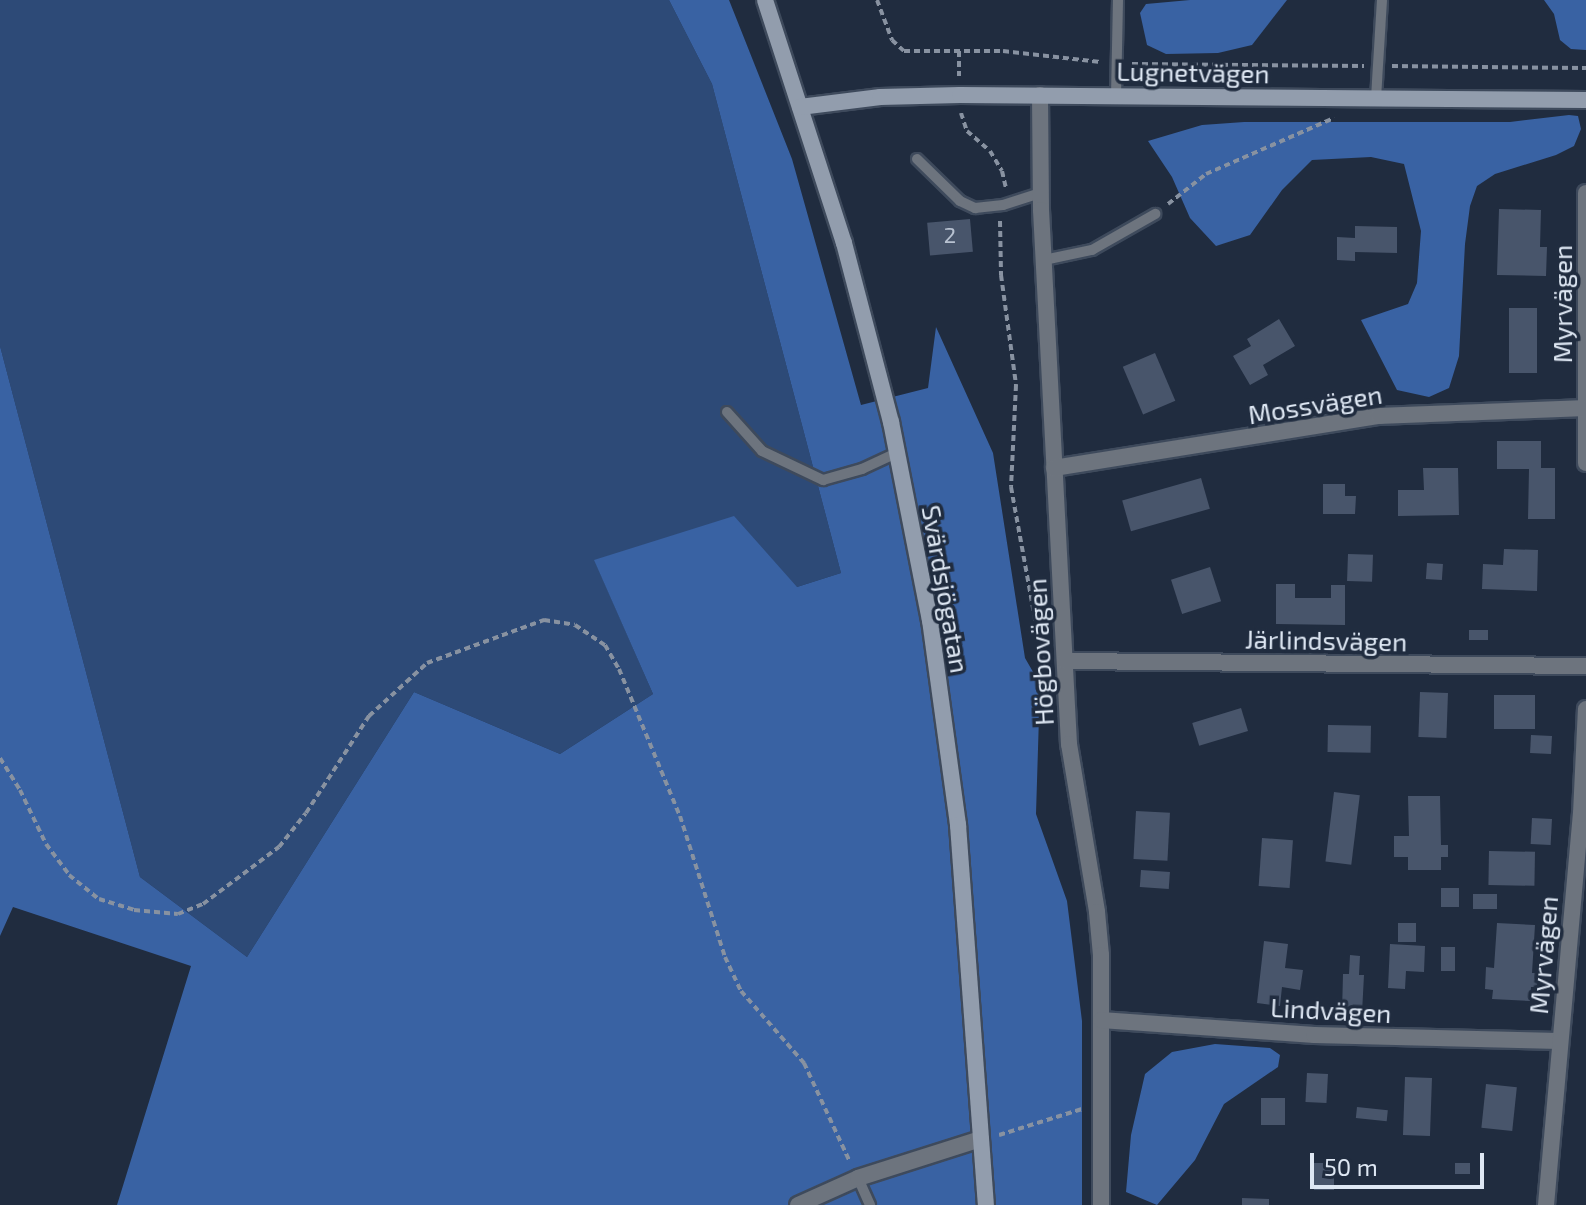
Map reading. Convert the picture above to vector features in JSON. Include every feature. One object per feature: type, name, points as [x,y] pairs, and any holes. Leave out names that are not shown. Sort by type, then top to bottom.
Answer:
[{"type":"street","name":"Svärdsjögatan","points":[[765,0],[844,243],[897,453],[930,620],[958,825],[986,1205]]},
{"type":"street","name":"Lugnetvägen","points":[[800,107],[880,97],[960,95],[1586,100]]},
{"type":"street","name":"Högbovägen","points":[[1040,95],[1044,260],[1071,766],[1097,912],[1101,1020],[1101,1205]]},
{"type":"street","name":"Myrvägen","points":[[1586,193],[1586,463]]},
{"type":"street","name":"Mossvägen","points":[[1054,468],[1379,416],[1585,408]]},
{"type":"street","name":"Järlindsvägen","points":[[1065,661],[1586,666]]},
{"type":"street","name":"Myrvägen","points":[[1546,1205],[1581,814],[1586,709]]},
{"type":"street","name":"Lindvägen","points":[[1101,1020],[1314,1035],[1559,1041]]},
{"type":"street","points":[[798,1205],[858,1178],[981,1139]]},
{"type":"lane","points":[[1116,96],[1118,0]]},
{"type":"lane","points":[[1376,98],[1382,0]]},
{"type":"lane","points":[[917,159],[960,201],[975,208],[1003,205],[1041,193]]},
{"type":"lane","points":[[1044,260],[1092,250],[1155,214]]},
{"type":"lane","points":[[727,412],[762,451],[823,480],[862,469],[897,453]]},
{"type":"lane","points":[[858,1178],[870,1205]]},
{"type":"path","points":[[877,0],[892,40],[904,51],[1003,51],[1116,63],[1586,68]]},
{"type":"path","points":[[959,51],[962,122],[990,151],[1006,184],[998,237],[1016,385],[1011,487],[1042,658],[1065,661]]},
{"type":"path","points":[[1155,214],[1206,174],[1338,116]]},
{"type":"path","points":[[0,758],[20,790],[46,844],[69,875],[99,899],[134,910],[178,914],[203,904],[279,847],[306,813],[339,757],[369,716],[427,663],[544,620],[575,625],[605,645],[619,669],[680,816],[725,957],[741,991],[804,1063],[858,1178]]},
{"type":"path","points":[[981,1139],[1028,1128],[1101,1103]]},
{"type":"shaded area","points":[[0,0],[669,0],[712,84],[841,573],[797,587],[595,561],[653,694],[560,754],[414,692],[247,957],[140,877],[0,346]]},
{"type":"shaded area","points":[[669,0],[729,0],[792,159],[861,405],[928,388],[936,327],[993,453],[1025,658],[1040,684],[1036,814],[1067,901],[1082,1021],[1082,1205],[117,1205],[191,966],[13,907],[0,936],[0,346],[140,877],[247,957],[414,692],[560,754],[653,694],[594,560],[734,516],[797,587],[841,573],[712,84]]},
{"type":"shaded area","points":[[1190,0],[1287,0],[1252,45],[1218,53],[1166,54],[1147,45],[1140,13],[1146,4]]},
{"type":"shaded area","points":[[1544,0],[1586,0],[1586,50],[1571,49],[1560,40],[1554,14]]},
{"type":"shaded area","points":[[1578,116],[1581,129],[1574,146],[1556,155],[1495,174],[1477,186],[1470,206],[1465,244],[1459,356],[1449,388],[1429,397],[1397,390],[1361,320],[1408,304],[1417,283],[1421,231],[1404,164],[1371,157],[1312,160],[1282,190],[1250,235],[1216,246],[1190,218],[1172,177],[1148,141],[1202,125],[1244,122],[1510,122]]},
{"type":"shaded area","points":[[1215,1044],[1270,1048],[1280,1055],[1278,1067],[1224,1104],[1195,1160],[1157,1205],[1126,1192],[1131,1135],[1145,1074],[1172,1052]]},
{"type":"building","points":[[1499,209],[1541,210],[1540,247],[1547,247],[1546,276],[1497,275]]},
{"type":"building","points":[[970,219],[973,252],[930,256],[927,223]]},
{"type":"building","points":[[1355,226],[1397,227],[1397,253],[1355,252],[1355,261],[1337,260],[1337,237],[1355,238]]},
{"type":"building","points":[[1509,308],[1537,308],[1537,373],[1509,373]]},
{"type":"building","points":[[1279,319],[1295,346],[1263,365],[1268,375],[1250,385],[1233,356],[1251,346],[1247,339]]},
{"type":"building","points":[[1155,353],[1175,401],[1143,415],[1123,367]]},
{"type":"building","points":[[1497,441],[1541,441],[1541,468],[1555,468],[1555,519],[1528,519],[1529,469],[1497,469]]},
{"type":"building","points":[[1423,468],[1458,468],[1459,515],[1398,516],[1398,490],[1424,490]]},
{"type":"building","points":[[1201,478],[1210,509],[1131,531],[1122,501]]},
{"type":"building","points":[[1323,484],[1345,484],[1345,496],[1356,496],[1355,514],[1323,514]]},
{"type":"building","points":[[1504,549],[1538,550],[1537,591],[1482,589],[1483,564],[1503,565]]},
{"type":"building","points":[[1348,554],[1373,555],[1372,582],[1347,581]]},
{"type":"building","points":[[1427,563],[1443,564],[1442,580],[1426,579]]},
{"type":"building","points":[[1210,567],[1221,601],[1182,614],[1171,580]]},
{"type":"building","points":[[1276,584],[1295,584],[1295,598],[1331,598],[1331,585],[1345,585],[1345,625],[1276,624]]},
{"type":"building","points":[[1469,630],[1488,630],[1488,640],[1469,640]]},
{"type":"building","points":[[1420,692],[1448,693],[1446,738],[1418,737]]},
{"type":"building","points":[[1494,695],[1535,695],[1535,729],[1494,729]]},
{"type":"building","points":[[1241,708],[1248,731],[1199,746],[1192,723]]},
{"type":"building","points":[[1328,725],[1371,726],[1371,753],[1328,752]]},
{"type":"building","points":[[1531,735],[1552,736],[1551,754],[1530,753]]},
{"type":"building","points":[[1334,792],[1360,795],[1351,865],[1325,861]]},
{"type":"building","points":[[1408,796],[1440,796],[1441,845],[1448,845],[1448,857],[1441,857],[1441,870],[1408,870],[1408,857],[1394,857],[1394,836],[1409,836]]},
{"type":"building","points":[[1136,811],[1170,813],[1167,861],[1133,859]]},
{"type":"building","points":[[1532,818],[1552,819],[1551,845],[1531,844]]},
{"type":"building","points":[[1262,838],[1293,840],[1290,888],[1259,886]]},
{"type":"building","points":[[1489,851],[1535,852],[1534,886],[1488,885]]},
{"type":"building","points":[[1141,870],[1170,872],[1169,889],[1140,887]]},
{"type":"building","points":[[1441,888],[1459,888],[1459,907],[1441,907]]},
{"type":"building","points":[[1473,894],[1497,894],[1497,909],[1473,909]]},
{"type":"building","points":[[1398,923],[1416,923],[1416,942],[1398,942]]},
{"type":"building","points":[[1497,923],[1535,925],[1532,973],[1538,973],[1537,987],[1531,987],[1530,1001],[1492,999],[1493,990],[1485,989],[1486,967],[1494,968]]},
{"type":"building","points":[[1264,941],[1288,944],[1285,968],[1303,970],[1300,990],[1282,987],[1280,1006],[1257,1003]]},
{"type":"building","points":[[1390,944],[1425,946],[1424,972],[1406,971],[1405,989],[1388,988]]},
{"type":"building","points":[[1441,947],[1455,947],[1455,971],[1441,971]]},
{"type":"building","points":[[1350,955],[1360,956],[1359,975],[1364,975],[1362,1013],[1342,1012],[1343,974],[1349,974]]},
{"type":"building","points":[[1307,1073],[1328,1074],[1326,1103],[1305,1102]]},
{"type":"building","points":[[1405,1077],[1432,1078],[1430,1136],[1403,1135]]},
{"type":"building","points":[[1486,1084],[1517,1087],[1512,1131],[1481,1128]]},
{"type":"building","points":[[1261,1098],[1285,1098],[1285,1125],[1261,1125]]},
{"type":"building","points":[[1357,1107],[1388,1110],[1387,1121],[1356,1118]]},
{"type":"building","points":[[1314,1163],[1334,1163],[1334,1190],[1314,1190]]},
{"type":"building","points":[[1455,1163],[1470,1163],[1470,1174],[1455,1174]]},
{"type":"building","points":[[1242,1198],[1269,1199],[1269,1205],[1242,1205]]}]
